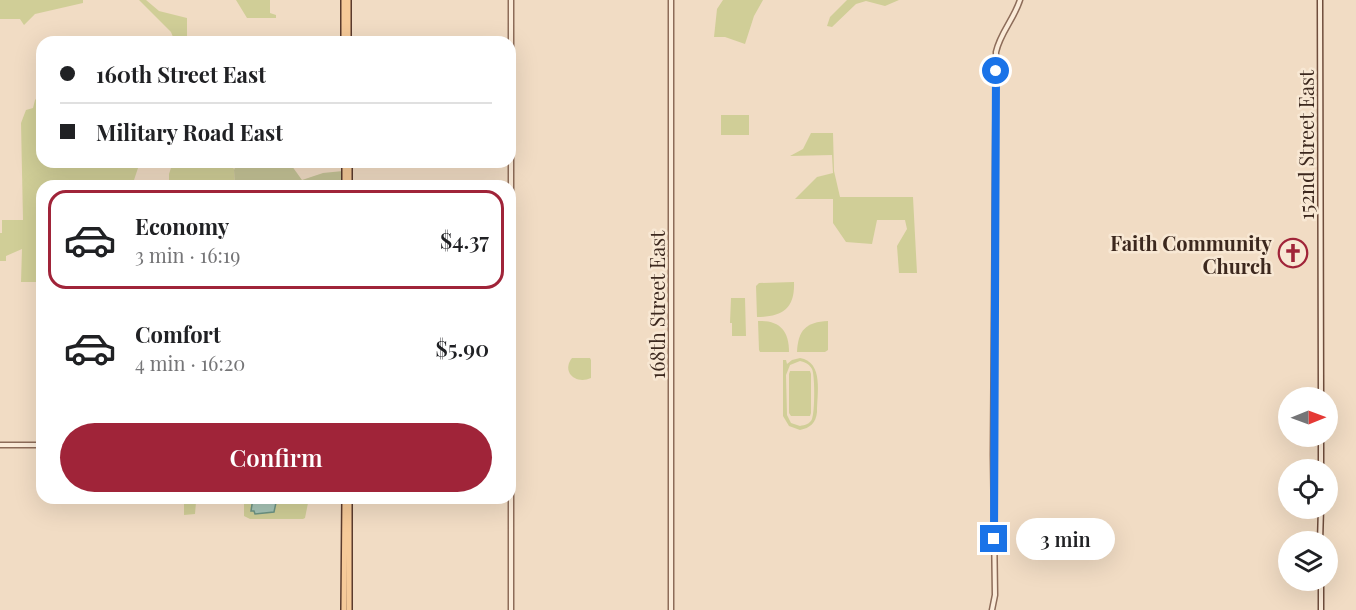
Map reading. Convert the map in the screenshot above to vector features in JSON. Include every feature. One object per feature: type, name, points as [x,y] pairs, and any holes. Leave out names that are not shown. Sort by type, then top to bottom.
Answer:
[{"type":"main road","points":[[346,0],[344,16],[346,36]]},
{"type":"main road","points":[[346,0],[347,36]]},
{"type":"main road","points":[[347,504],[347,610]]},
{"type":"main road","points":[[347,523],[344,590],[347,595],[347,610]]},
{"type":"street","points":[[511,0],[511,36]]},
{"type":"street","name":"168th Street East","points":[[671,0],[671,610]]},
{"type":"street","points":[[992,610],[995,595],[993,471],[996,52],[1000,37],[1018,8],[1020,0]]},
{"type":"street","name":"152nd Street East","points":[[1320,0],[1321,387]]},
{"type":"street","points":[[0,445],[36,445]]},
{"type":"street","points":[[512,504],[512,610]]},
{"type":"street","points":[[1321,591],[1321,610]]},
{"type":"shaded area","points":[[0,0],[83,0],[83,3],[35,14],[24,25],[20,19],[0,19]]},
{"type":"shaded area","points":[[139,0],[146,0],[159,11],[187,18],[187,36],[173,36]]},
{"type":"shaded area","points":[[236,0],[270,0],[270,13],[276,15],[276,18],[247,18]]},
{"type":"shaded area","points":[[723,0],[763,0],[754,16],[745,44],[725,37],[714,37],[717,9]]},
{"type":"shaded area","points":[[847,0],[899,0],[885,6],[866,1],[856,4],[832,27],[827,26],[830,17]]},
{"type":"shaded area","points":[[35,100],[36,168],[138,168],[134,180],[36,180],[36,282],[21,282],[22,249],[6,256],[6,261],[0,261],[0,233],[2,233],[2,220],[23,220],[21,123],[26,110],[33,108]]},
{"type":"shaded area","points":[[721,115],[749,115],[749,135],[721,135]]},
{"type":"shaded area","points":[[811,133],[833,133],[834,171],[840,197],[913,197],[917,273],[899,273],[897,246],[907,229],[905,220],[877,220],[872,244],[846,242],[833,223],[833,199],[795,199],[817,177],[833,173],[832,155],[790,156],[803,149]]},
{"type":"shaded area","points":[[171,168],[233,168],[235,180],[169,180]]},
{"type":"shaded area","points":[[235,168],[293,168],[302,180],[235,180]]},
{"type":"shaded area","points":[[343,171],[343,180],[302,180],[323,173]]},
{"type":"shaded area","points":[[794,282],[792,299],[785,310],[766,317],[757,317],[756,286],[759,283]]},
{"type":"shaded area","points":[[731,298],[745,298],[746,336],[732,336]]},
{"type":"shaded area","points":[[758,321],[772,322],[785,332],[789,352],[760,352]]},
{"type":"shaded area","points":[[828,321],[828,350],[825,352],[797,352],[801,333],[809,325]]},
{"type":"shaded area","points":[[572,358],[590,358],[591,378],[580,380],[572,376],[568,368]]},
{"type":"shaded area","points":[[800,358],[808,361],[813,366],[818,380],[817,412],[814,422],[800,430],[789,426],[783,416],[783,360],[786,360],[787,364]],"holes":[[[800,361],[812,369],[814,378],[813,415],[811,421],[800,426],[791,423],[787,415],[786,375],[790,365]]]},
{"type":"shaded area","points":[[790,371],[810,371],[810,416],[791,416],[789,413]]},
{"type":"shaded area","points":[[184,504],[196,504],[195,514],[184,515]]},
{"type":"shaded area","points":[[244,504],[308,504],[303,519],[250,519],[244,516]]},
{"type":"shaded area","points":[[252,504],[276,504],[274,512],[255,514],[251,511]]},
{"type":"place","name":"Faith Community Church","points":[[1293,253]]},
{"type":"route","points":[[994,539],[996,71]]}]
